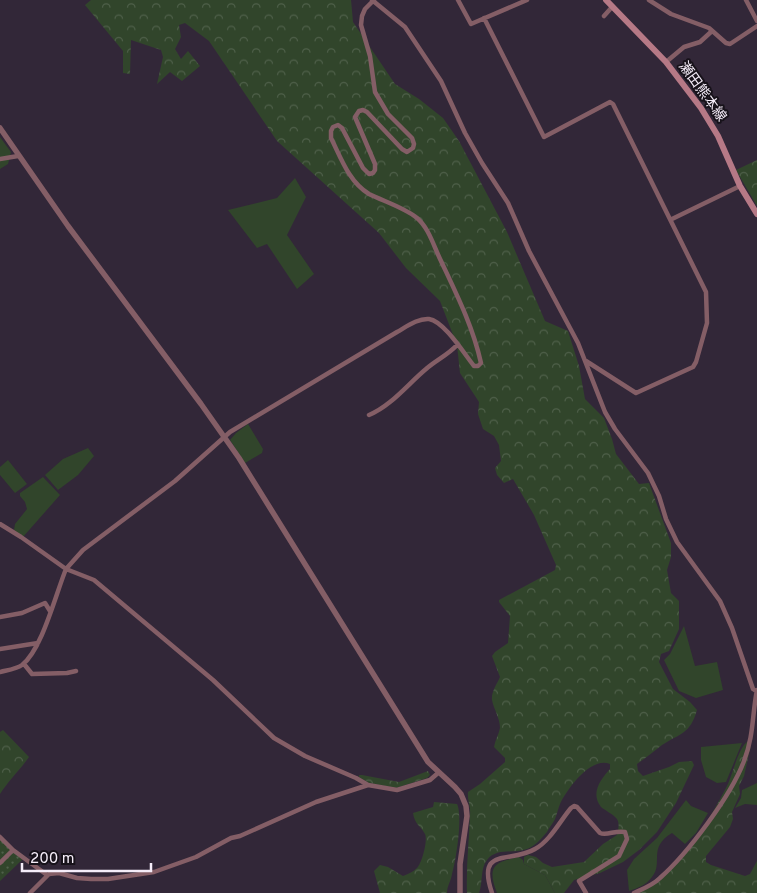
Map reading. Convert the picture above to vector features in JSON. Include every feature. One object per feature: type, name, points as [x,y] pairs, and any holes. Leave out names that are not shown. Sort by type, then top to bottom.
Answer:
[{"type":"main road","name":"瀬田熊本線","points":[[606,0],[666,62],[714,128],[740,186],[757,214]]},
{"type":"street","points":[[0,671],[16,668],[24,664],[32,655],[66,569],[82,550],[175,481],[224,438],[244,424],[410,325],[424,319],[434,321],[445,330],[474,366],[482,363],[464,308],[423,225],[412,214],[357,185],[331,138],[333,127],[338,126],[342,128],[363,168],[369,174],[373,173],[375,164],[355,117],[359,111],[363,110],[402,149],[407,152],[414,148],[412,138],[388,114],[375,92],[370,56],[362,25],[364,8],[372,0],[405,27],[441,81],[465,133],[508,203],[529,251],[578,342],[605,412],[615,429],[648,473],[677,542],[720,601],[732,628],[753,689],[756,690],[751,738],[744,762],[722,802],[660,879],[634,893]]},
{"type":"street","points":[[458,0],[471,24],[527,0]]},
{"type":"street","points":[[649,0],[671,14],[703,25],[730,44],[757,26]]},
{"type":"street","points":[[746,0],[757,20]]},
{"type":"street","points":[[604,16],[612,7]]},
{"type":"street","points":[[484,18],[544,137],[610,102],[613,104],[672,219],[706,292],[707,323],[693,367],[636,393],[584,360]]},
{"type":"street","points":[[666,62],[684,47],[700,42],[712,31]]},
{"type":"street","points":[[0,128],[68,226],[239,458],[428,762],[461,794],[466,806],[467,816],[460,864],[460,893]]},
{"type":"street","points":[[0,159],[18,156]]},
{"type":"street","points":[[672,219],[740,186]]},
{"type":"street","points":[[369,415],[384,408],[429,367],[451,352],[457,345]]},
{"type":"street","points":[[0,524],[21,536],[66,569],[94,580],[213,680],[274,738],[305,756],[368,785],[397,790],[430,780],[438,773]]},
{"type":"street","points":[[0,617],[22,613],[45,603],[50,611]]},
{"type":"street","points":[[0,649],[38,643]]},
{"type":"street","points":[[24,664],[32,674],[76,671]]},
{"type":"street","points":[[30,893],[47,875],[59,873],[77,878],[108,879],[154,872],[196,857],[231,838],[240,836],[316,802],[368,785]]},
{"type":"street","points":[[492,893],[486,876],[493,862],[499,858],[526,853],[536,849],[547,839],[574,806],[600,833],[604,835],[617,830],[625,832],[627,839],[619,856],[579,881],[586,893]]},
{"type":"street","points":[[0,837],[13,850],[47,875]]},
{"type":"street","points":[[0,863],[13,850]]},
{"type":"green space","points":[[91,0],[351,0],[353,22],[395,84],[419,99],[443,118],[459,141],[507,232],[545,321],[568,331],[579,366],[585,399],[604,418],[616,454],[639,484],[649,483],[671,543],[671,557],[667,570],[671,593],[679,601],[679,629],[669,651],[661,654],[659,662],[673,689],[697,710],[691,724],[684,732],[662,745],[637,764],[638,771],[643,776],[679,762],[692,761],[694,765],[676,803],[657,832],[639,850],[623,862],[600,873],[574,880],[564,893],[555,893],[545,875],[524,864],[524,857],[528,855],[536,857],[552,867],[584,862],[603,844],[617,835],[619,825],[617,819],[601,807],[596,797],[600,782],[610,769],[610,764],[603,763],[595,765],[580,775],[568,790],[547,832],[538,842],[527,849],[501,852],[491,856],[483,868],[479,893],[467,893],[470,812],[468,792],[505,762],[505,758],[494,747],[500,728],[492,700],[493,691],[500,677],[492,656],[508,643],[510,616],[499,600],[555,570],[556,565],[534,515],[513,479],[504,483],[497,475],[495,468],[501,461],[499,445],[494,436],[483,429],[478,414],[479,402],[460,373],[457,345],[440,301],[406,268],[379,233],[277,141],[209,41],[185,23],[179,25],[181,37],[175,49],[181,59],[188,51],[200,66],[182,81],[170,72],[157,84],[163,57],[161,50],[131,40],[130,74],[123,73],[123,51],[85,5]]},
{"type":"green space","points":[[0,137],[11,152],[8,164],[0,169]]},
{"type":"green space","points":[[757,160],[757,206],[736,170]]},
{"type":"green space","points":[[295,178],[306,197],[287,235],[314,274],[297,289],[267,244],[257,248],[228,210],[277,198]]},
{"type":"green space","points":[[248,424],[263,449],[262,453],[245,463],[230,440]]},
{"type":"green space","points":[[88,448],[94,456],[78,475],[58,490],[45,475],[63,459]]},
{"type":"green space","points":[[8,460],[27,484],[15,493],[0,475],[0,467]]},
{"type":"green space","points":[[43,477],[60,495],[23,537],[14,530],[15,524],[27,509],[20,493]]},
{"type":"green space","points":[[684,626],[695,666],[717,662],[723,690],[696,698],[679,691],[664,660],[670,654]]},
{"type":"green space","points":[[3,730],[29,757],[0,794],[0,732]]},
{"type":"green space","points":[[748,741],[751,745],[744,776],[739,786],[740,794],[732,812],[733,819],[730,827],[706,856],[706,862],[745,876],[750,874],[757,861],[757,893],[636,893],[672,866],[689,849],[727,786],[741,749]]},
{"type":"green space","points":[[742,743],[726,782],[717,783],[706,777],[701,760],[701,747]]},
{"type":"green space","points":[[428,771],[430,775],[427,778],[396,788],[369,783],[359,777],[359,775],[362,775],[399,782]]},
{"type":"green space","points":[[757,783],[757,805],[745,804],[735,808],[741,798],[742,790]]},
{"type":"green space","points":[[686,800],[691,806],[708,813],[696,833],[685,844],[672,833],[664,839],[660,844],[657,866],[650,880],[629,891],[627,870],[634,859],[657,838]]},
{"type":"green space","points":[[434,802],[457,804],[459,810],[457,849],[447,893],[380,893],[374,871],[380,865],[388,867],[403,876],[414,871],[419,865],[426,837],[415,820],[413,813],[433,807]]},
{"type":"green space","points":[[0,839],[23,859],[0,881]]},
{"type":"green space","points":[[519,857],[523,860],[524,864],[545,875],[555,893],[497,893],[493,877],[494,867],[503,861]]}]
